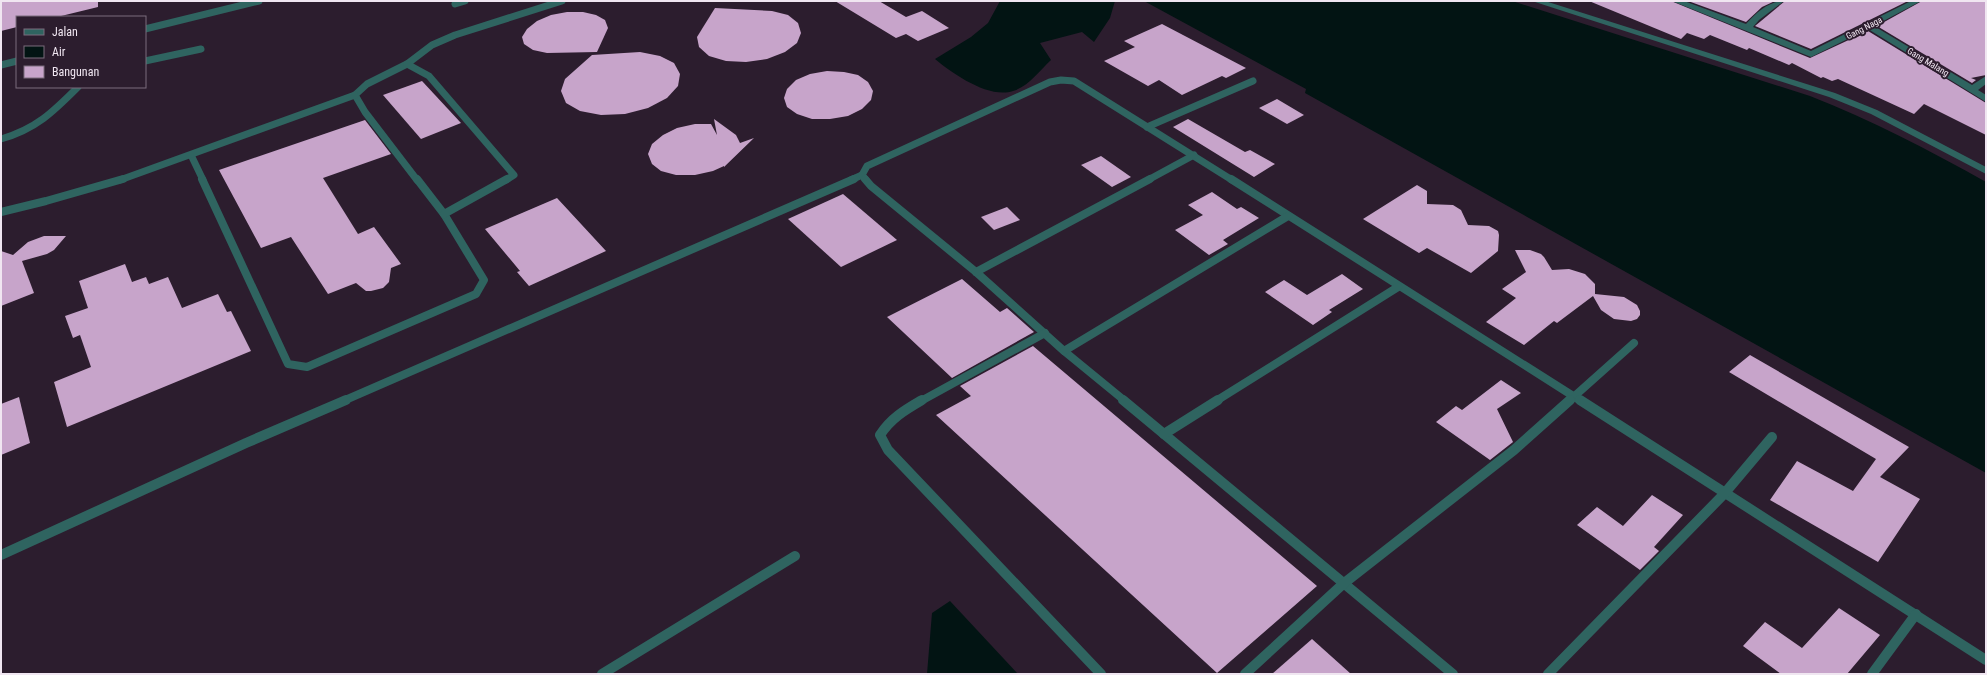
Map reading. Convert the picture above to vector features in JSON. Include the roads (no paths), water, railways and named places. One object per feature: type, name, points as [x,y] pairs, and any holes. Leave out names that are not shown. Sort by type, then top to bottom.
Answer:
[{"type":"street","points":[[1536,1],[1778,76],[1832,95],[1916,133],[1986,171]]},
{"type":"street","points":[[1676,1],[1747,28],[1756,18],[1780,1]]},
{"type":"street","name":"Gang Naga","points":[[1747,28],[1811,54],[1917,1]]},
{"type":"street","name":"Gang Malang","points":[[1869,26],[1986,99]]},
{"type":"street","points":[[1972,90],[1986,79]]},
{"type":"lane","points":[[146,29],[259,1]]},
{"type":"lane","points":[[455,4],[465,1]]},
{"type":"lane","points":[[1,212],[32,206],[192,157],[235,139],[355,95],[367,84],[407,64],[432,45],[455,35],[562,1]]},
{"type":"lane","points":[[146,61],[201,49]]},
{"type":"lane","points":[[1,65],[16,61]]},
{"type":"lane","points":[[407,64],[429,76],[514,175],[444,214]]},
{"type":"lane","points":[[1,555],[246,443],[512,329],[862,175],[867,166],[1050,82],[1061,80],[1074,82],[1194,155],[1344,251],[1398,288],[1482,338],[1986,660]]},
{"type":"lane","points":[[1147,127],[1253,81]]},
{"type":"lane","points":[[1,139],[19,134],[43,122],[77,88]]},
{"type":"lane","points":[[192,157],[288,364],[307,367],[476,294],[484,280],[444,214],[365,112],[355,95]]},
{"type":"lane","points":[[976,272],[1194,155]]},
{"type":"lane","points":[[862,175],[871,186],[976,272],[1064,351],[1453,674]]},
{"type":"lane","points":[[1064,351],[1288,216]]},
{"type":"lane","points":[[1164,434],[1398,288]]},
{"type":"lane","points":[[1045,333],[903,411],[887,424],[880,435],[888,450],[1101,674]]},
{"type":"lane","points":[[1245,674],[1343,584],[1514,450],[1634,343]]},
{"type":"lane","points":[[1548,674],[1724,494],[1772,437]]},
{"type":"lane","points":[[602,674],[795,556]]},
{"type":"lane","points":[[1872,674],[1916,614]]},
{"type":"water","points":[[1000,1],[1115,1],[1110,18],[1094,42],[1082,32],[1040,43],[1051,60],[1024,86],[1013,91],[1003,93],[972,84],[935,59],[971,37],[988,23]]},
{"type":"water","points":[[1144,1],[1512,1],[1810,96],[1900,136],[1986,182],[1986,473],[1305,93],[1306,89]]},
{"type":"water","points":[[950,601],[1018,674],[927,674],[932,613]]}]
